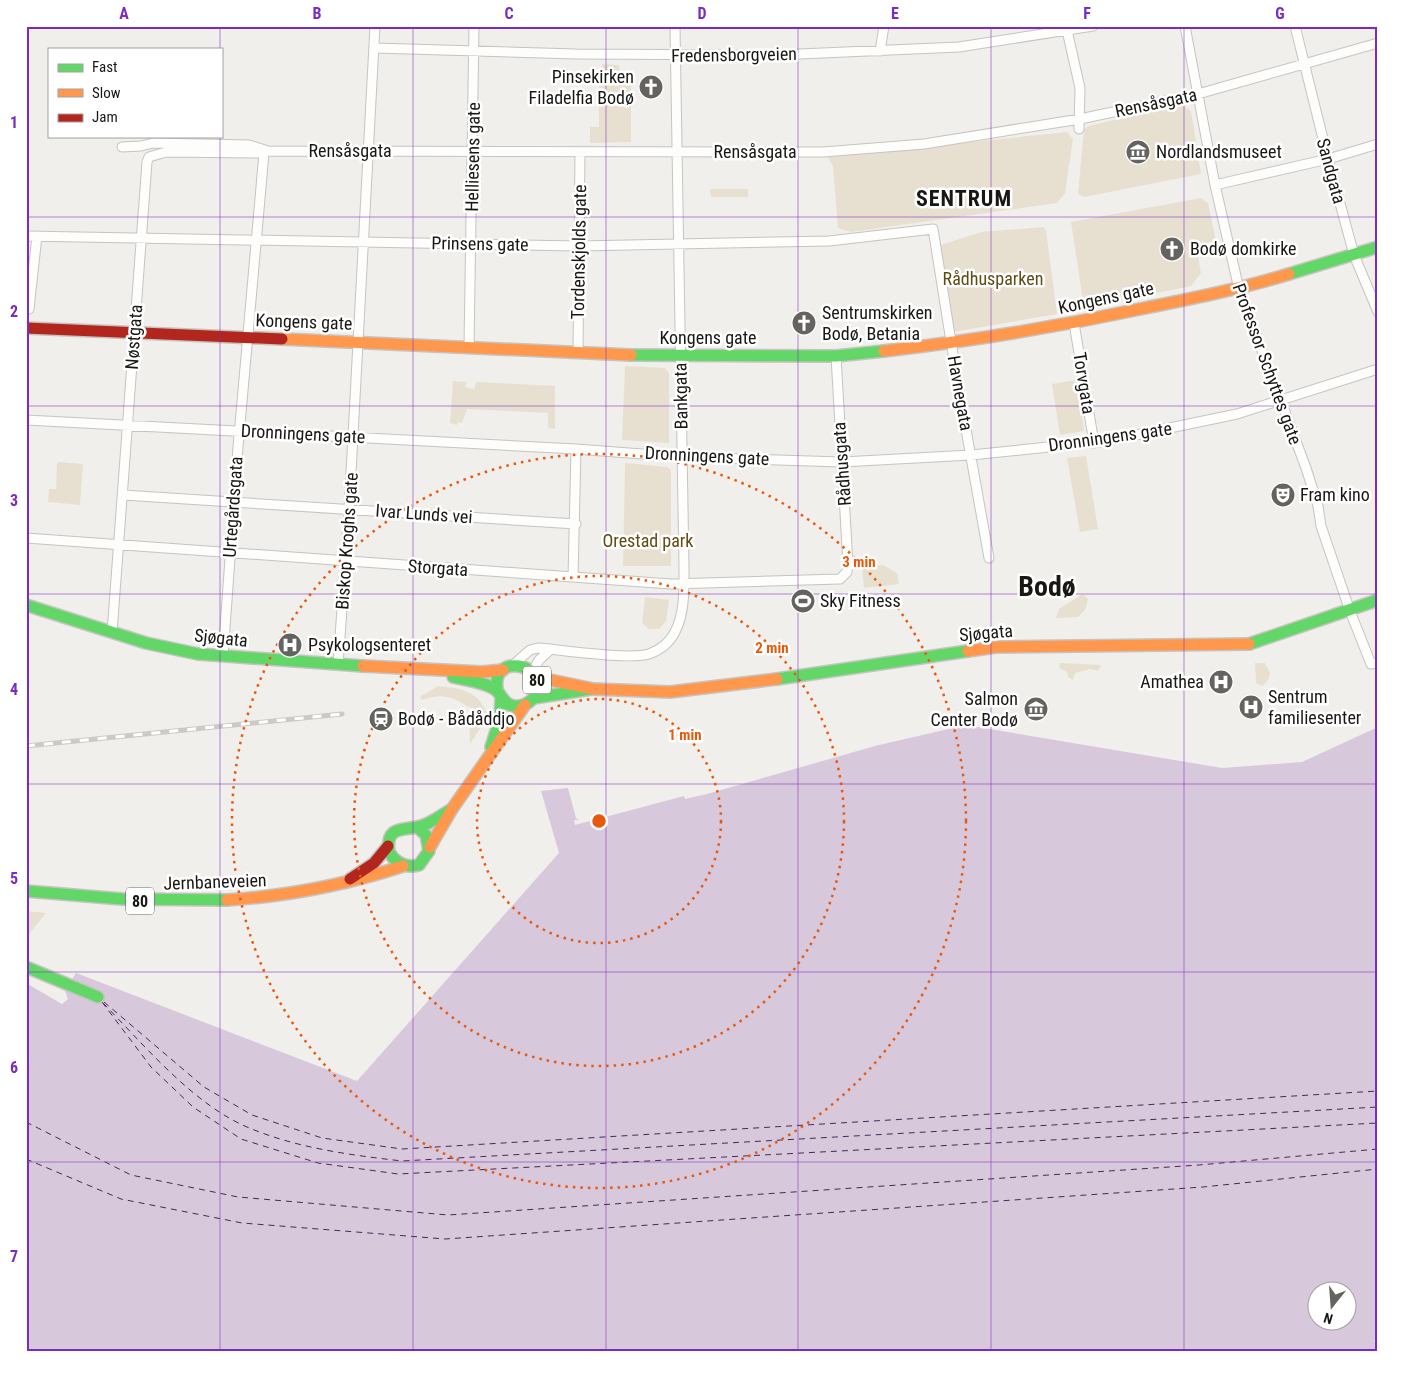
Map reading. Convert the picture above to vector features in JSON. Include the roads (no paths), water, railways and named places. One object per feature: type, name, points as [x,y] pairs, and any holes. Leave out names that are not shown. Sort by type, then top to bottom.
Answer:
[{"type":"main road","name":"Kongens gate","points":[[27,331],[248,337],[681,356],[836,356],[952,344],[1074,323],[1239,289],[1378,247]]},
{"type":"main road","name":"Sjøgata","points":[[26,605],[169,649],[223,656],[338,666],[418,670],[482,672],[524,666],[535,674],[593,688],[648,692],[680,691],[852,669],[996,647],[1245,645],[1378,600]]},
{"type":"main road","name":"80","points":[[499,695],[498,678],[508,668]]},
{"type":"main road","name":"Sjøgata","points":[[418,670],[461,679],[499,695],[512,706],[593,688]]},
{"type":"main road","name":"80","points":[[530,701],[538,690],[535,674]]},
{"type":"main road","name":"Jernbaneveien","points":[[488,756],[500,719],[499,695]]},
{"type":"main road","name":"Jernbaneveien","points":[[26,892],[119,900],[205,902],[292,895],[360,881],[403,866],[411,867],[422,863],[452,809],[488,756],[499,745],[530,701]]},
{"type":"main road","name":"Jernbaneveien","points":[[344,884],[374,863],[388,846],[390,837],[398,829],[409,826],[417,828],[452,809]]},
{"type":"main road","points":[[417,828],[425,833],[430,847]]},
{"type":"main road","points":[[388,846],[392,859],[403,866]]},
{"type":"main road","points":[[26,967],[98,996]]},
{"type":"street","name":"Biskop Kroghs gate","points":[[338,666],[349,510],[375,26]]},
{"type":"street","name":"Helliesens gate","points":[[469,347],[474,26]]},
{"type":"street","name":"Bankgata","points":[[508,668],[530,650],[551,649],[643,655],[665,646],[679,623],[684,584],[675,26]]},
{"type":"street","points":[[880,51],[884,26]]},
{"type":"street","name":"Fredensborgveien","points":[[374,48],[474,52],[777,55],[959,47],[1093,26]]},
{"type":"street","name":"Professor Schyttes gate","points":[[1185,26],[1215,185],[1239,289],[1315,496],[1321,526],[1350,611],[1375,663]]},
{"type":"street","name":"Sandgata","points":[[1295,26],[1354,255],[1378,312]]},
{"type":"street","points":[[1067,29],[1077,68],[1079,129]]},
{"type":"street","name":"Rensåsgata","points":[[122,147],[153,143],[245,145],[266,152],[678,153],[847,151],[926,143],[1080,119],[1198,94],[1378,43]]},
{"type":"street","points":[[1215,185],[1328,160],[1378,144]]},
{"type":"street","name":"Nøstgata","points":[[112,633],[129,424],[141,237],[149,157],[166,152],[266,152]]},
{"type":"street","name":"Urtegårdsgata","points":[[223,656],[239,431],[266,152]]},
{"type":"street","name":"Tordenskjolds gate","points":[[578,352],[580,152]]},
{"type":"street","name":"Prinsens gate","points":[[26,236],[579,246],[829,241],[933,229]]},
{"type":"street","name":"Havnegata","points":[[933,229],[989,558]]},
{"type":"street","points":[[29,309],[37,236]]},
{"type":"street","name":"Torvgata","points":[[1074,323],[1094,443]]},
{"type":"street","name":"Rådhusgata","points":[[836,356],[847,572]]},
{"type":"street","name":"Dronningens gate","points":[[26,420],[576,449],[682,457],[842,462],[971,454],[1094,443],[1196,424],[1280,401],[1378,369]]},
{"type":"street","points":[[573,577],[576,524],[576,449]]},
{"type":"street","name":"Ivar Lunds vei","points":[[123,495],[576,524]]},
{"type":"street","name":"Storgata","points":[[26,538],[684,584],[833,580],[844,577],[847,572]]},
{"type":"street","points":[[535,674],[539,660],[551,649]]},
{"type":"railway","points":[[26,746],[342,714]]},
{"type":"place","name":"Pinsekirken Filadelfia Bodø","points":[[651,87]]},
{"type":"place","name":"Nordlandsmuseet","points":[[1138,152]]},
{"type":"place","name":"Bodø domkirke","points":[[1172,249]]},
{"type":"place","name":"Sentrumskirken Bodø, Betania","points":[[804,323]]},
{"type":"place","name":"Fram kino","points":[[1283,495]]},
{"type":"place","name":"Sky Fitness","points":[[803,601]]},
{"type":"place","name":"Psykologsenteret","points":[[290,645]]},
{"type":"place","name":"Amathea","points":[[1221,682]]},
{"type":"place","name":"Sentrum familiesenter","points":[[1251,707]]},
{"type":"place","name":"Salmon Center Bodø","points":[[1036,709]]},
{"type":"place","name":"Bodø - Bådåddjo","points":[[381,719]]},
{"type":"district","name":"SENTRUM","points":[[964,198]]},
{"type":"district","name":"Bodø","points":[[1047,586]]},
{"type":"park label","name":"Rådhusparken","points":[[993,279]]},
{"type":"park label","name":"Orestad park","points":[[648,541]]}]
